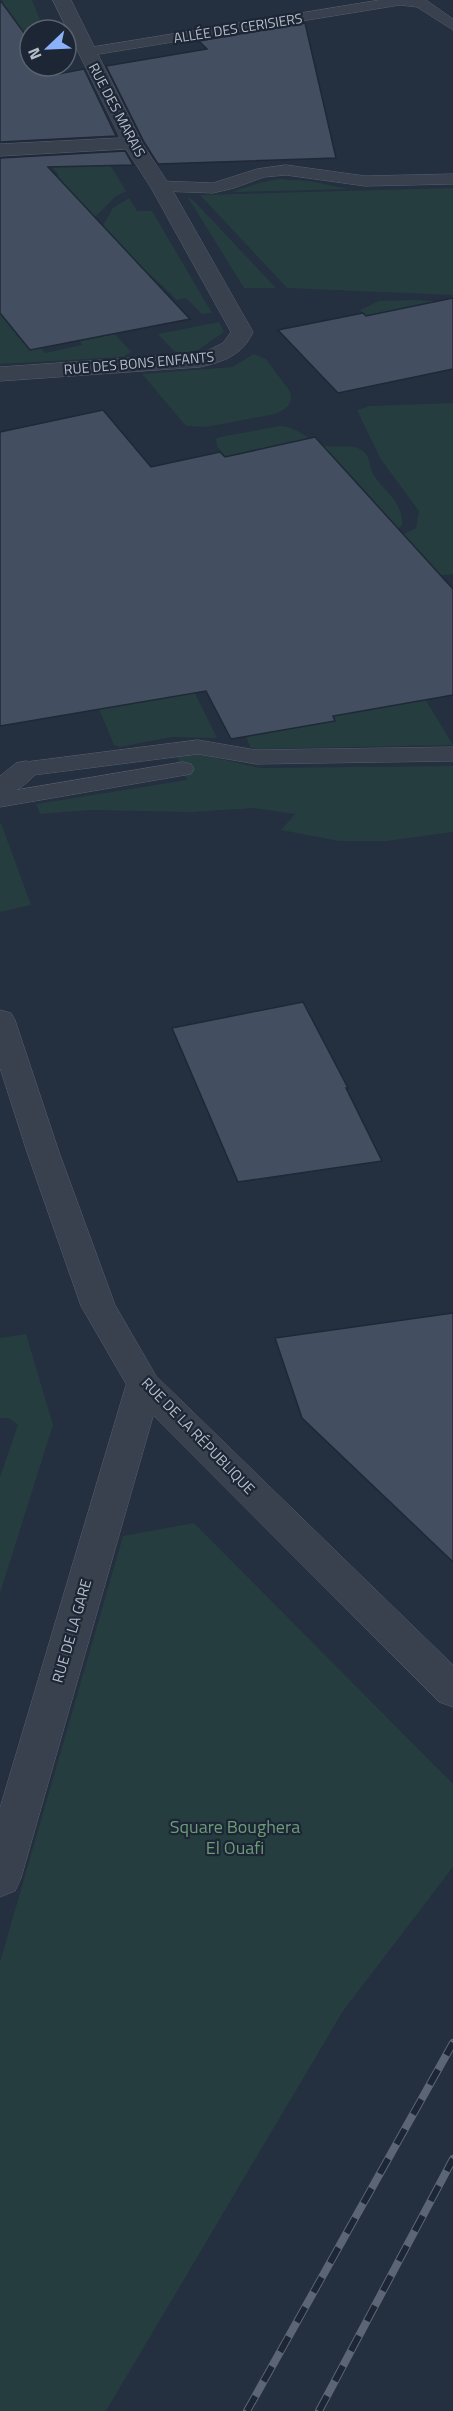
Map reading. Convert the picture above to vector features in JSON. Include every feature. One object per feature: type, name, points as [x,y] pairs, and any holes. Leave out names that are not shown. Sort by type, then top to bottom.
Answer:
[{"type":"street","name":"RUE DES MARAIS","points":[[62,0],[132,143],[160,186]]},
{"type":"street","points":[[0,150],[132,143]]},
{"type":"street","name":"RUE DES BONS ENFANTS","points":[[0,374],[200,360],[220,356],[240,339],[242,333],[160,186]]},
{"type":"street","points":[[0,789],[26,769]]},
{"type":"street","name":"RUE DE LA RÉPUBLIQUE","points":[[0,1020],[43,1152],[98,1306],[144,1385],[453,1690]]},
{"type":"street","name":"RUE DE LA GARE","points":[[0,1878],[144,1385]]},
{"type":"lane","name":"ALLÉE DES CERISIERS","points":[[87,52],[400,1],[421,3],[453,26]]},
{"type":"lane","points":[[160,186],[217,187],[228,185],[247,175],[276,170],[313,172],[368,182],[453,179]]},
{"type":"lane","points":[[26,769],[198,747],[256,757],[453,754]]},
{"type":"lane","points":[[0,800],[183,769]]},
{"type":"green space","points":[[0,0],[32,0],[39,18],[18,18],[18,28]]},
{"type":"green space","points":[[107,160],[126,191],[115,197],[91,221],[51,177],[59,175],[47,161]]},
{"type":"green space","points":[[279,179],[310,181],[348,189],[232,192]]},
{"type":"green space","points":[[453,188],[453,295],[287,288],[200,195]]},
{"type":"green space","points":[[187,196],[194,201],[276,288],[244,288]]},
{"type":"green space","points":[[129,198],[137,211],[152,211],[212,313],[202,314],[186,298],[177,300],[101,229],[113,208]]},
{"type":"green space","points":[[379,301],[453,302],[421,305],[370,320],[360,310]]},
{"type":"green space","points":[[0,313],[15,332],[26,330],[45,353],[82,345],[80,341],[115,334],[131,352],[123,357],[0,364]]},
{"type":"green space","points":[[219,322],[224,332],[198,350],[182,353],[174,351],[158,334]]},
{"type":"green space","points":[[254,354],[266,359],[291,395],[288,405],[275,414],[206,427],[186,426],[142,374],[232,367]]},
{"type":"green space","points":[[453,403],[453,574],[371,583],[0,521],[395,538],[416,528],[419,511],[380,458],[357,410],[370,406]]},
{"type":"green space","points":[[280,426],[297,431],[323,445],[349,446],[364,452],[375,477],[397,504],[402,517],[402,525],[398,529],[384,533],[375,502],[339,463],[325,466],[228,460],[217,446],[216,439],[220,437]]},
{"type":"green space","points":[[416,684],[453,745],[256,749],[250,747],[246,736],[335,721],[333,716],[402,704]]},
{"type":"green space","points":[[191,685],[217,738],[172,737],[120,747],[114,745],[99,709]]},
{"type":"green space","points":[[199,754],[260,768],[453,766],[453,832],[387,841],[339,841],[281,830],[295,814],[254,808],[192,812],[90,810],[40,814],[36,804],[187,780],[177,757]]},
{"type":"green space","points":[[0,824],[31,905],[0,912]]},
{"type":"green space","points":[[26,1334],[53,1425],[0,1593],[0,1477],[18,1425],[9,1418],[0,1418],[0,1338]]},
{"type":"green space","name":"Square Boughera El Ouafi","points":[[194,1523],[453,1784],[453,1867],[343,2011],[106,2411],[0,2411],[0,1962],[123,1536]]},
{"type":"building","points":[[0,0],[18,25],[18,78],[78,78],[78,70],[84,69],[116,136],[0,142]]},
{"type":"building","points":[[305,23],[336,158],[158,164],[144,142],[106,66],[207,49],[199,41]]},
{"type":"building","points":[[125,151],[133,165],[48,167],[190,319],[30,350],[0,313],[0,158]]},
{"type":"building","points":[[453,298],[453,369],[338,393],[278,330],[363,313],[366,316]]},
{"type":"building","points":[[103,410],[151,467],[220,452],[225,457],[315,437],[453,589],[453,695],[333,716],[335,721],[231,739],[206,691],[0,726],[0,432]]},
{"type":"building","points":[[303,1002],[348,1088],[346,1088],[382,1161],[238,1182],[172,1028]]},
{"type":"building","points":[[453,1313],[453,1562],[302,1418],[275,1338]]},
{"type":"railway","points":[[247,2411],[453,2043]]},
{"type":"railway","points":[[319,2411],[453,2159]]}]
